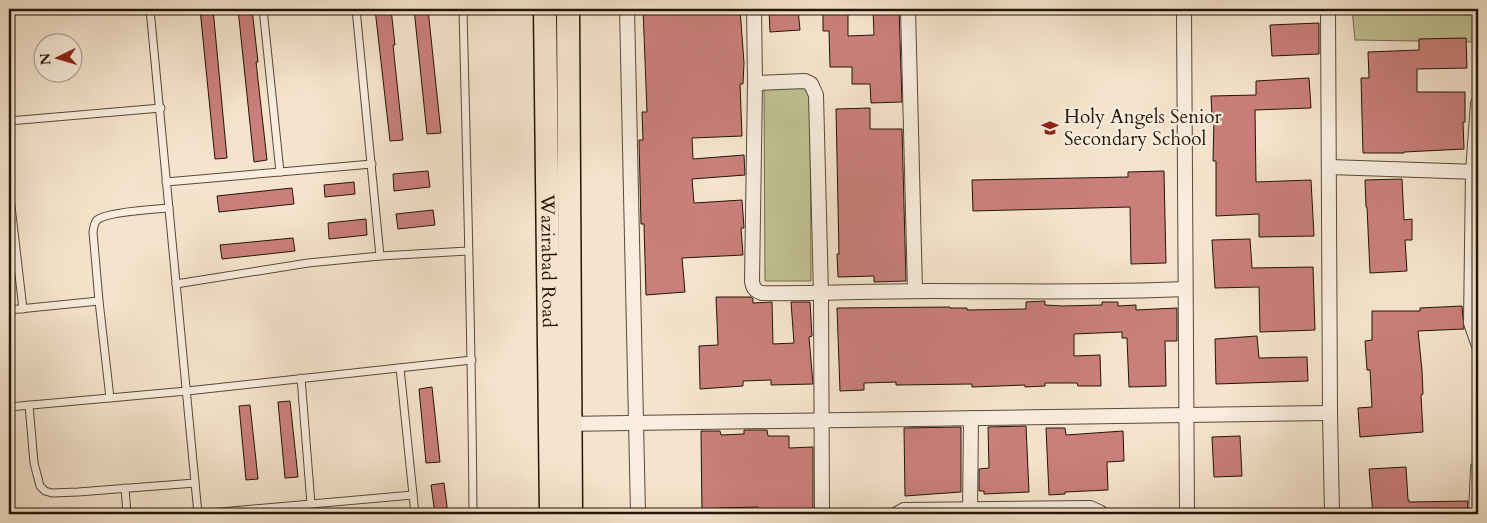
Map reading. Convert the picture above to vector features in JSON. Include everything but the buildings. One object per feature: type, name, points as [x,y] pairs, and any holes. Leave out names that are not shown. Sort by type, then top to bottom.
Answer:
[{"type":"highway","name":"Wazirabad Road","points":[[545,9],[560,424],[571,514]]},
{"type":"highway","name":"Wazirabad Road","points":[[551,514],[560,424],[568,9]]},
{"type":"street","points":[[627,9],[638,514]]},
{"type":"street","points":[[754,9],[753,287],[756,291],[762,293],[821,294],[915,291],[1134,291],[1185,289]]},
{"type":"street","points":[[908,9],[915,291]]},
{"type":"street","points":[[1184,9],[1187,514]]},
{"type":"street","points":[[1328,9],[1332,514]]},
{"type":"street","points":[[755,83],[805,81],[811,84],[816,95],[821,294],[822,514]]},
{"type":"street","points":[[1478,102],[1471,323],[1478,343]]},
{"type":"street","points":[[1329,167],[1476,172]]},
{"type":"street","points":[[560,424],[1330,413]]},
{"type":"street","points":[[970,512],[971,418]]},
{"type":"street","points":[[1476,514],[1478,468]]},
{"type":"street","points":[[897,514],[904,510],[970,512],[1090,508],[1102,514]]},
{"type":"lane","points":[[150,9],[161,108],[166,182],[198,514],[413,495]]},
{"type":"lane","points":[[263,9],[280,172]]},
{"type":"lane","points":[[356,9],[380,256]]},
{"type":"lane","points":[[463,9],[472,360],[473,514]]},
{"type":"lane","points":[[9,121],[161,108]]},
{"type":"lane","points":[[166,182],[372,164]]},
{"type":"lane","points":[[9,189],[22,309]]},
{"type":"lane","points":[[110,398],[99,301],[93,232],[94,224],[98,219],[108,214],[169,208]]},
{"type":"lane","points":[[176,284],[299,264],[380,256],[468,251]]},
{"type":"lane","points":[[9,310],[99,301]]},
{"type":"lane","points":[[9,408],[472,360]]},
{"type":"lane","points":[[400,368],[415,514]]},
{"type":"lane","points":[[301,378],[311,504]]},
{"type":"lane","points":[[29,405],[35,470],[40,486],[45,491],[52,493],[78,492],[195,483]]},
{"type":"lane","points":[[124,488],[127,514]]},
{"type":"green space","points":[[1352,9],[1478,9],[1478,42],[1355,40]]},
{"type":"green space","points":[[764,84],[810,84],[811,281],[765,281]]},
{"type":"place","name":"Holy Angels Senior Secondary School","points":[[1050,128]]}]
